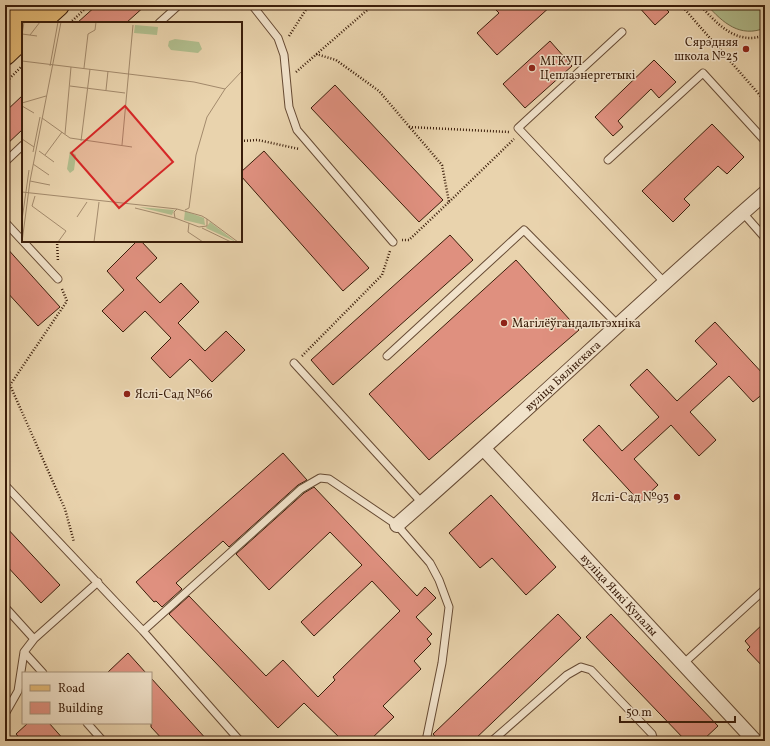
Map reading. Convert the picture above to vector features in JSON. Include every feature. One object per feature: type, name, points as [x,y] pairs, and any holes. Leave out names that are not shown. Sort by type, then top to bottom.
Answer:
[{"type":"main road","points":[[5,30],[32,5]]},
{"type":"main road","points":[[39,22],[58,5]]},
{"type":"main road","points":[[5,54],[22,38]]},
{"type":"street","name":"вуліца Бялінскага","points":[[396,525],[484,449],[664,283],[765,193]]},
{"type":"street","name":"вуліца Янкі Купалы","points":[[484,449],[755,741]]},
{"type":"lane","points":[[160,22],[179,5]]},
{"type":"lane","points":[[252,5],[278,38],[282,47],[289,107],[297,130],[394,242]]},
{"type":"lane","points":[[622,32],[518,128],[664,283]]},
{"type":"lane","points":[[608,160],[703,73],[765,141]]},
{"type":"lane","points":[[5,162],[22,146]]},
{"type":"lane","points":[[742,213],[765,238]]},
{"type":"lane","points":[[5,222],[22,240]]},
{"type":"lane","points":[[387,356],[524,230],[618,325]]},
{"type":"lane","points":[[24,242],[58,279]]},
{"type":"lane","points":[[294,363],[422,503]]},
{"type":"lane","points":[[143,631],[301,489],[320,478],[329,479],[396,525],[430,563],[439,580],[449,607],[442,663],[426,741]]},
{"type":"lane","points":[[5,485],[143,631],[240,741]]},
{"type":"lane","points":[[5,713],[18,691],[24,652],[34,639],[98,582]]},
{"type":"lane","points":[[684,663],[765,588]]},
{"type":"lane","points":[[5,607],[34,639]]},
{"type":"lane","points":[[24,652],[42,672]]},
{"type":"lane","points":[[492,741],[567,675],[581,667],[591,670],[652,734],[654,741]]},
{"type":"lane","points":[[88,724],[103,741]]},
{"type":"path","points":[[71,22],[90,5]]},
{"type":"path","points":[[282,47],[309,5]]},
{"type":"path","points":[[285,81],[373,5]]},
{"type":"path","points":[[681,5],[765,101]]},
{"type":"path","points":[[700,5],[726,31],[737,36],[749,38],[765,35]]},
{"type":"path","points":[[316,54],[336,60],[379,91],[442,165],[449,202]]},
{"type":"path","points":[[5,82],[22,67]]},
{"type":"path","points":[[409,127],[522,132]]},
{"type":"path","points":[[294,363],[382,275],[394,242],[409,240],[522,132]]},
{"type":"path","points":[[242,141],[258,140],[317,153]]},
{"type":"path","points":[[57,242],[58,279],[67,301],[10,385],[65,509],[80,564]]},
{"type":"green space","points":[[707,5],[765,5],[765,28],[756,31],[740,30],[719,18]]},
{"type":"building","points":[[97,5],[146,5],[127,22],[78,22]]},
{"type":"building","points":[[491,5],[552,5],[497,55],[477,33],[499,13]]},
{"type":"building","points":[[637,5],[662,5],[669,12],[655,25]]},
{"type":"building","points":[[550,41],[572,66],[525,108],[503,84]]},
{"type":"building","points":[[654,60],[676,82],[659,98],[651,89],[618,121],[623,127],[613,136],[595,117]]},
{"type":"building","points":[[335,85],[443,200],[419,222],[311,108]]},
{"type":"building","points":[[22,96],[22,130],[5,146],[5,112]]},
{"type":"building","points":[[712,124],[744,157],[727,174],[718,166],[684,199],[690,205],[673,222],[642,191]]},
{"type":"building","points":[[264,151],[369,268],[343,291],[242,177],[242,171]]},
{"type":"building","points":[[450,235],[473,260],[333,385],[311,360]]},
{"type":"building","points":[[136,242],[142,242],[157,258],[136,278],[160,303],[181,283],[199,302],[178,323],[205,351],[226,331],[245,350],[212,382],[190,359],[170,378],[151,358],[171,338],[145,311],[123,332],[102,311],[124,290],[107,271]]},
{"type":"building","points":[[5,246],[60,307],[38,326],[5,290]]},
{"type":"building","points":[[516,260],[579,330],[429,460],[369,394]]},
{"type":"building","points":[[715,322],[765,376],[765,392],[753,402],[729,376],[690,412],[716,440],[699,456],[671,425],[634,459],[658,485],[640,502],[583,440],[599,425],[622,451],[659,417],[630,385],[647,369],[677,401],[717,364],[695,341]]},
{"type":"building","points":[[283,453],[307,480],[298,485],[229,547],[223,541],[176,583],[182,589],[162,607],[156,601],[154,602],[136,582]]},
{"type":"building","points":[[314,487],[417,596],[425,587],[436,598],[416,617],[432,634],[427,639],[431,644],[414,661],[421,669],[383,706],[394,717],[369,741],[343,741],[304,703],[278,728],[169,614],[189,596],[266,676],[283,660],[318,697],[335,680],[333,677],[400,611],[372,581],[314,636],[301,622],[362,565],[330,532],[269,590],[236,554],[304,493]]},
{"type":"building","points":[[491,495],[556,567],[526,595],[492,558],[480,568],[449,533]]},
{"type":"building","points":[[5,526],[60,585],[41,603],[5,564]]},
{"type":"building","points":[[558,614],[581,638],[473,741],[439,741],[433,734]]},
{"type":"building","points":[[611,614],[718,726],[702,741],[686,741],[586,637]]},
{"type":"building","points":[[765,622],[765,669],[747,650],[750,647],[745,641]]},
{"type":"building","points":[[128,653],[145,672],[108,672]]},
{"type":"building","points":[[152,679],[208,741],[164,741],[151,727]]},
{"type":"building","points":[[27,724],[50,724],[65,741],[22,741],[16,734]]},
{"type":"place","name":"Сярэдняя школа №25","points":[[746,49]]},
{"type":"place","name":"МГКУП Цеплаэнергетыкі","points":[[532,68]]},
{"type":"place","name":"Магілёўгандальтэхніка","points":[[504,323]]},
{"type":"place","name":"Яслі-Сад №66","points":[[127,394]]},
{"type":"place","name":"Яслі-Сад №93","points":[[677,497]]}]
